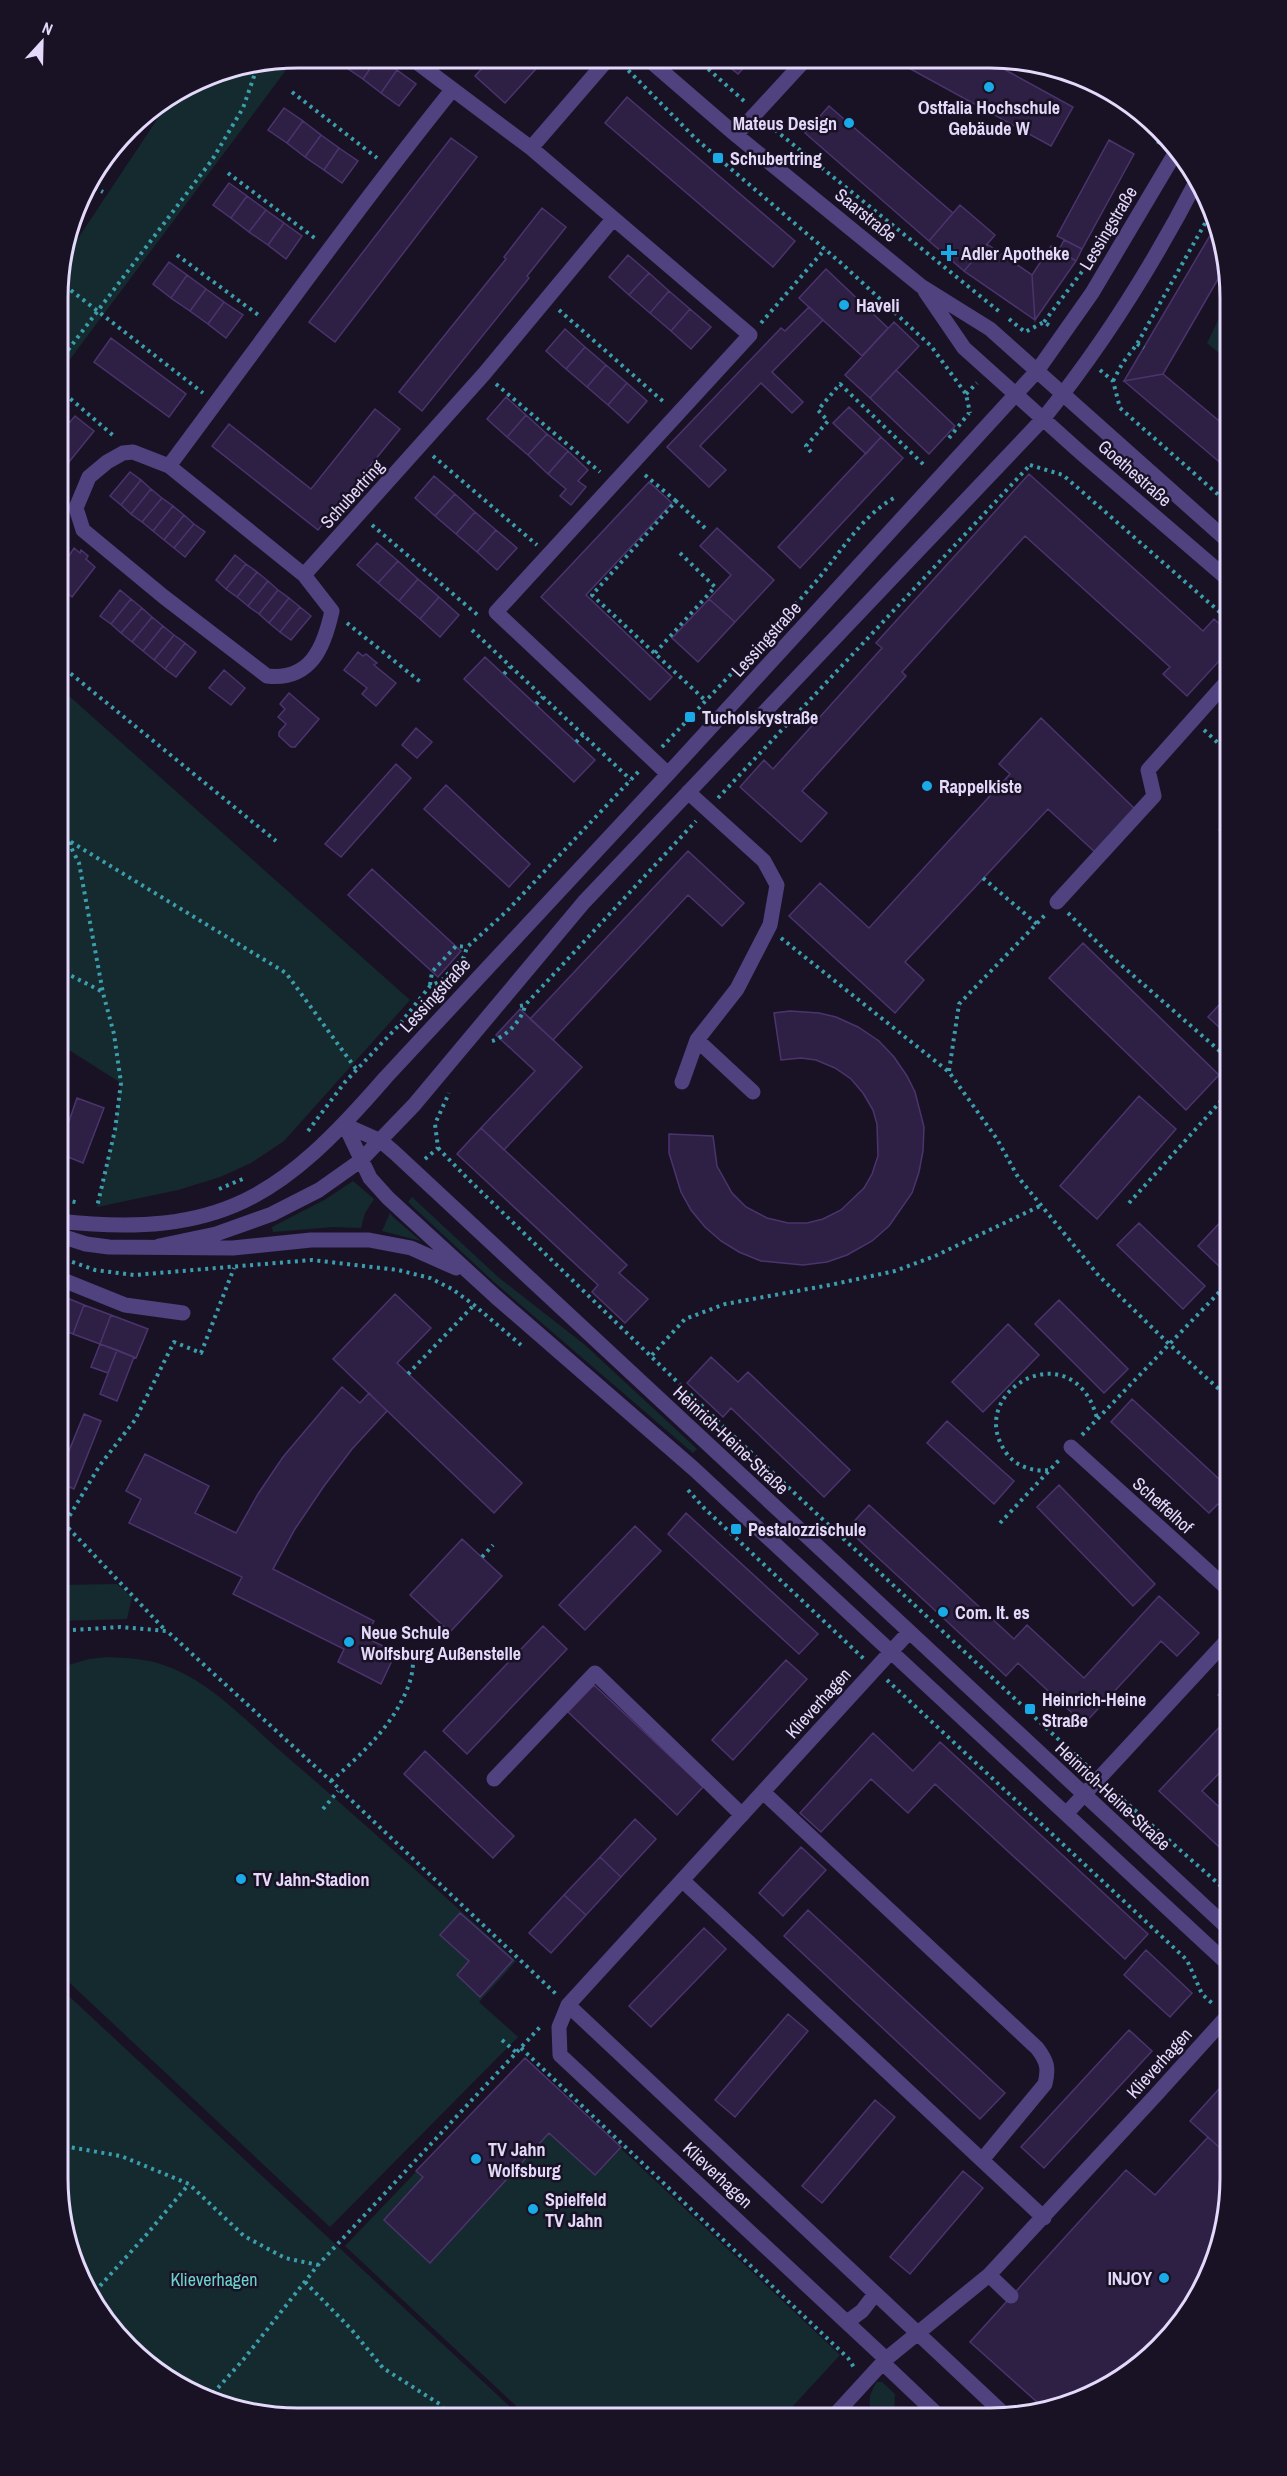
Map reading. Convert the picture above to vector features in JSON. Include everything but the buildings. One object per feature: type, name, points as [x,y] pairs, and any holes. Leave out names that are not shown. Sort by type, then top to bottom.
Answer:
[{"type":"street","points":[[424,68],[531,148],[750,335],[496,612],[668,774]]},
{"type":"street","points":[[531,148],[600,68]]},
{"type":"street","name":"Saarstraße","points":[[658,68],[736,135],[921,286],[990,329],[1064,393]]},
{"type":"street","points":[[736,135],[797,68]]},
{"type":"street","points":[[169,466],[390,168],[452,90]]},
{"type":"street","name":"Lessingstraße","points":[[68,1222],[133,1227],[199,1219],[238,1205],[274,1186],[302,1165],[345,1125],[386,1077],[668,774],[1037,371],[1096,286],[1172,158]]},
{"type":"street","points":[[159,1246],[216,1233],[272,1214],[319,1190],[360,1161],[381,1141],[456,1056],[584,902],[1043,419],[1089,360],[1129,302],[1192,189]]},
{"type":"street","name":"Schubertring","points":[[304,574],[360,515],[484,374],[613,219]]},
{"type":"street","name":"Saarstraße","points":[[921,286],[963,348],[1015,394]]},
{"type":"street","name":"Goethestraße","points":[[1064,393],[1220,534]]},
{"type":"street","name":"Goethestraße","points":[[1015,394],[1220,571]]},
{"type":"street","points":[[133,452],[169,466],[304,574],[332,611],[319,652],[310,663],[283,678],[267,676],[164,597],[83,530],[76,508],[89,477],[107,462],[123,453],[133,452]]},
{"type":"street","points":[[1057,902],[1154,796],[1148,770],[1220,689]]},
{"type":"street","points":[[682,1082],[697,1040],[737,989],[770,924],[777,885],[764,861],[688,792]]},
{"type":"street","points":[[697,1040],[753,1092]]},
{"type":"street","points":[[345,1125],[370,1178],[388,1198],[470,1274],[694,1469],[1220,1957]]},
{"type":"street","name":"Heinrich-Heine-Straße","points":[[345,1125],[381,1141],[1220,1921]]},
{"type":"street","points":[[68,1238],[86,1244],[109,1247],[233,1248],[311,1240],[369,1240],[411,1248],[470,1274]]},
{"type":"street","points":[[68,1282],[125,1305],[183,1313]]},
{"type":"street","name":"Scheffelhof","points":[[1071,1447],[1220,1582]]},
{"type":"street","name":"Klieverhagen","points":[[909,1632],[568,2005],[559,2027],[560,2055],[847,2322],[931,2408]]},
{"type":"street","points":[[1066,1814],[1220,1648]]},
{"type":"street","points":[[494,1779],[594,1673],[742,1815]]},
{"type":"street","points":[[763,1792],[1037,2048],[1047,2061],[1048,2072],[1045,2084],[981,2160]]},
{"type":"street","points":[[682,1880],[1044,2218]]},
{"type":"street","name":"Klieverhagen","points":[[568,2005],[997,2408]]},
{"type":"street","name":"Klieverhagen","points":[[847,2408],[885,2361],[990,2275],[1220,2024]]},
{"type":"street","points":[[990,2275],[1011,2296]]},
{"type":"street","points":[[847,2322],[862,2311],[875,2294]]},
{"type":"path","points":[[625,68],[696,139],[825,249],[931,346],[966,394],[969,413],[986,427]]},
{"type":"path","points":[[707,68],[735,92],[754,113],[1025,332],[1044,322],[1089,262]]},
{"type":"path","points":[[68,350],[212,160],[243,108],[256,71]]},
{"type":"path","points":[[292,92],[390,168]]},
{"type":"path","points":[[1152,154],[1159,142]]},
{"type":"path","points":[[228,173],[331,250]]},
{"type":"path","points":[[96,188],[103,192]]},
{"type":"path","points":[[1113,381],[1137,344],[1206,221]]},
{"type":"path","points":[[750,335],[825,249]]},
{"type":"path","points":[[177,255],[274,326]]},
{"type":"path","points":[[68,288],[216,403]]},
{"type":"path","points":[[547,300],[678,415]]},
{"type":"path","points":[[1044,322],[1062,336]]},
{"type":"path","points":[[1137,344],[1144,348]]},
{"type":"path","points":[[1089,360],[1113,381],[1120,408],[1220,496]]},
{"type":"path","points":[[484,374],[615,484]]},
{"type":"path","points":[[811,452],[806,446],[828,421],[818,410],[840,384],[925,466]]},
{"type":"path","points":[[68,397],[133,452]]},
{"type":"path","points":[[946,441],[969,413]]},
{"type":"path","points":[[422,445],[548,555]]},
{"type":"path","points":[[1014,450],[1030,465],[1063,475],[1220,612]]},
{"type":"path","points":[[918,473],[932,458]]},
{"type":"path","points":[[633,464],[705,528]]},
{"type":"path","points":[[484,1050],[492,1041],[501,1039],[524,1013],[525,1005],[1030,465]]},
{"type":"path","points":[[306,1133],[356,1070],[399,1025],[430,986],[441,981],[464,957],[467,947],[506,912],[706,700],[812,586],[856,531],[882,505],[898,496]]},
{"type":"path","points":[[676,501],[592,595],[706,700]]},
{"type":"path","points":[[360,515],[482,619]]},
{"type":"path","points":[[655,653],[715,587],[680,553]]},
{"type":"path","points":[[332,611],[423,684]]},
{"type":"path","points":[[472,630],[631,780]]},
{"type":"path","points":[[504,674],[510,667]]},
{"type":"path","points":[[68,671],[276,841]]},
{"type":"path","points":[[536,704],[543,697]]},
{"type":"path","points":[[1192,719],[1220,745]]},
{"type":"path","points":[[576,742],[583,735]]},
{"type":"path","points":[[68,839],[80,862],[103,993],[114,1034],[121,1083],[115,1130],[97,1207]]},
{"type":"path","points":[[68,839],[286,973],[356,1070]]},
{"type":"path","points":[[983,878],[1037,924]]},
{"type":"path","points":[[949,1072],[959,1004],[1057,902],[1112,957],[1220,1051]]},
{"type":"path","points":[[778,935],[949,1072],[997,1139],[1018,1177],[1099,1276],[1168,1344],[1220,1390]]},
{"type":"path","points":[[430,986],[432,972],[456,946],[467,947]]},
{"type":"path","points":[[68,974],[103,993]]},
{"type":"path","points":[[435,1124],[448,1094],[454,1087]]},
{"type":"path","points":[[1129,1203],[1220,1102]]},
{"type":"path","points":[[438,1148],[728,1431],[1099,1778],[1220,1885]]},
{"type":"path","points":[[210,1193],[249,1176]]},
{"type":"path","points":[[68,1200],[97,1207],[109,1207]]},
{"type":"path","points":[[651,1355],[685,1319],[725,1304],[895,1271],[935,1256],[1040,1206]]},
{"type":"path","points":[[68,1260],[110,1274],[134,1275],[312,1260],[398,1270],[430,1278],[452,1289],[527,1350]]},
{"type":"path","points":[[68,1516],[100,1465],[135,1420],[174,1342],[201,1353],[234,1268]]},
{"type":"path","points":[[1000,1523],[1220,1291]]},
{"type":"path","points":[[408,1374],[474,1305]]},
{"type":"path","points":[[1049,1470],[1036,1472],[1010,1459],[997,1436],[995,1423],[998,1408],[1015,1386],[1027,1377],[1043,1373],[1057,1374],[1072,1380],[1084,1389],[1093,1404],[1097,1419]]},
{"type":"path","points":[[681,1482],[702,1507],[1187,1959],[1202,1994],[1220,2009]]},
{"type":"path","points":[[68,1526],[166,1631],[331,1781],[338,1791],[568,2005]]},
{"type":"path","points":[[482,1557],[493,1545]]},
{"type":"path","points":[[68,1630],[120,1627],[166,1631]]},
{"type":"path","points":[[331,1781],[352,1763],[386,1727],[410,1683],[414,1652]]},
{"type":"path","points":[[323,1809],[338,1791]]},
{"type":"path","points":[[214,2392],[243,2360],[318,2265],[542,2025]]},
{"type":"path","points":[[502,2040],[517,2053]]},
{"type":"path","points":[[521,2049],[848,2358],[856,2368],[849,2376]]},
{"type":"path","points":[[68,2147],[121,2156],[189,2184],[244,2236],[285,2258],[318,2265]]},
{"type":"path","points":[[96,2290],[189,2184]]},
{"type":"path","points":[[305,2282],[351,2329],[383,2368],[443,2408]]},
{"type":"path","points":[[819,2408],[823,2405]]},
{"type":"green space","points":[[288,68],[68,362],[68,283],[74,245],[162,112],[196,91],[238,75]]},
{"type":"green space","points":[[1220,316],[1220,354],[1207,343]]},
{"type":"green space","points":[[68,695],[410,1000],[284,1141],[251,1163],[220,1177],[178,1190],[97,1207],[115,1130],[121,1083],[68,1049]]},
{"type":"green space","points":[[353,1181],[374,1199],[365,1213],[361,1228],[333,1227],[273,1232],[272,1227],[326,1199]]},
{"type":"green space","points":[[412,1197],[498,1277],[585,1345],[697,1449],[693,1453],[494,1282],[408,1202]]},
{"type":"green space","points":[[390,1213],[393,1217],[421,1241],[382,1231]]},
{"type":"green space","points":[[117,1584],[132,1597],[127,1619],[68,1621],[68,1585]]},
{"type":"green space","name":"TV Jahn-Stadion","points":[[107,1657],[157,1663],[204,1686],[372,1831],[516,1961],[479,2002],[518,2037],[330,2227],[68,1981],[68,1665]]},
{"type":"green space","name":"Klieverhagen","points":[[68,1995],[511,2408],[268,2407],[238,2401],[196,2385],[170,2370],[135,2341],[106,2306],[91,2280],[75,2238],[69,2208]]},
{"type":"green space","name":"Spielfeld TV Jahn","points":[[525,2058],[840,2355],[791,2408],[518,2408],[345,2246]]},
{"type":"green space","points":[[877,2382],[882,2382],[895,2394],[894,2408],[870,2408],[872,2391]]},
{"type":"place","name":"Ostfalia Hochschule Gebäude W","points":[[989,87]]},
{"type":"place","name":"Mateus Design","points":[[849,123]]},
{"type":"place","name":"Schubertring","points":[[718,158]]},
{"type":"place","name":"Adler Apotheke","points":[[949,253]]},
{"type":"place","name":"Haveli","points":[[844,305]]},
{"type":"place","name":"Tucholskystraße","points":[[690,717]]},
{"type":"place","name":"Rappelkiste","points":[[927,786]]},
{"type":"place","name":"Pestalozzischule","points":[[736,1529]]},
{"type":"place","name":"Com. It. es","points":[[943,1612]]},
{"type":"place","name":"Neue Schule Wolfsburg Außenstelle","points":[[349,1642]]},
{"type":"place","name":"Heinrich-Heine Straße","points":[[1030,1709]]},
{"type":"place","name":"TV Jahn-Stadion","points":[[241,1879]]},
{"type":"place","name":"TV Jahn Wolfsburg","points":[[476,2159]]},
{"type":"place","name":"Spielfeld TV Jahn","points":[[533,2209]]},
{"type":"place","name":"INJOY","points":[[1164,2278]]}]
